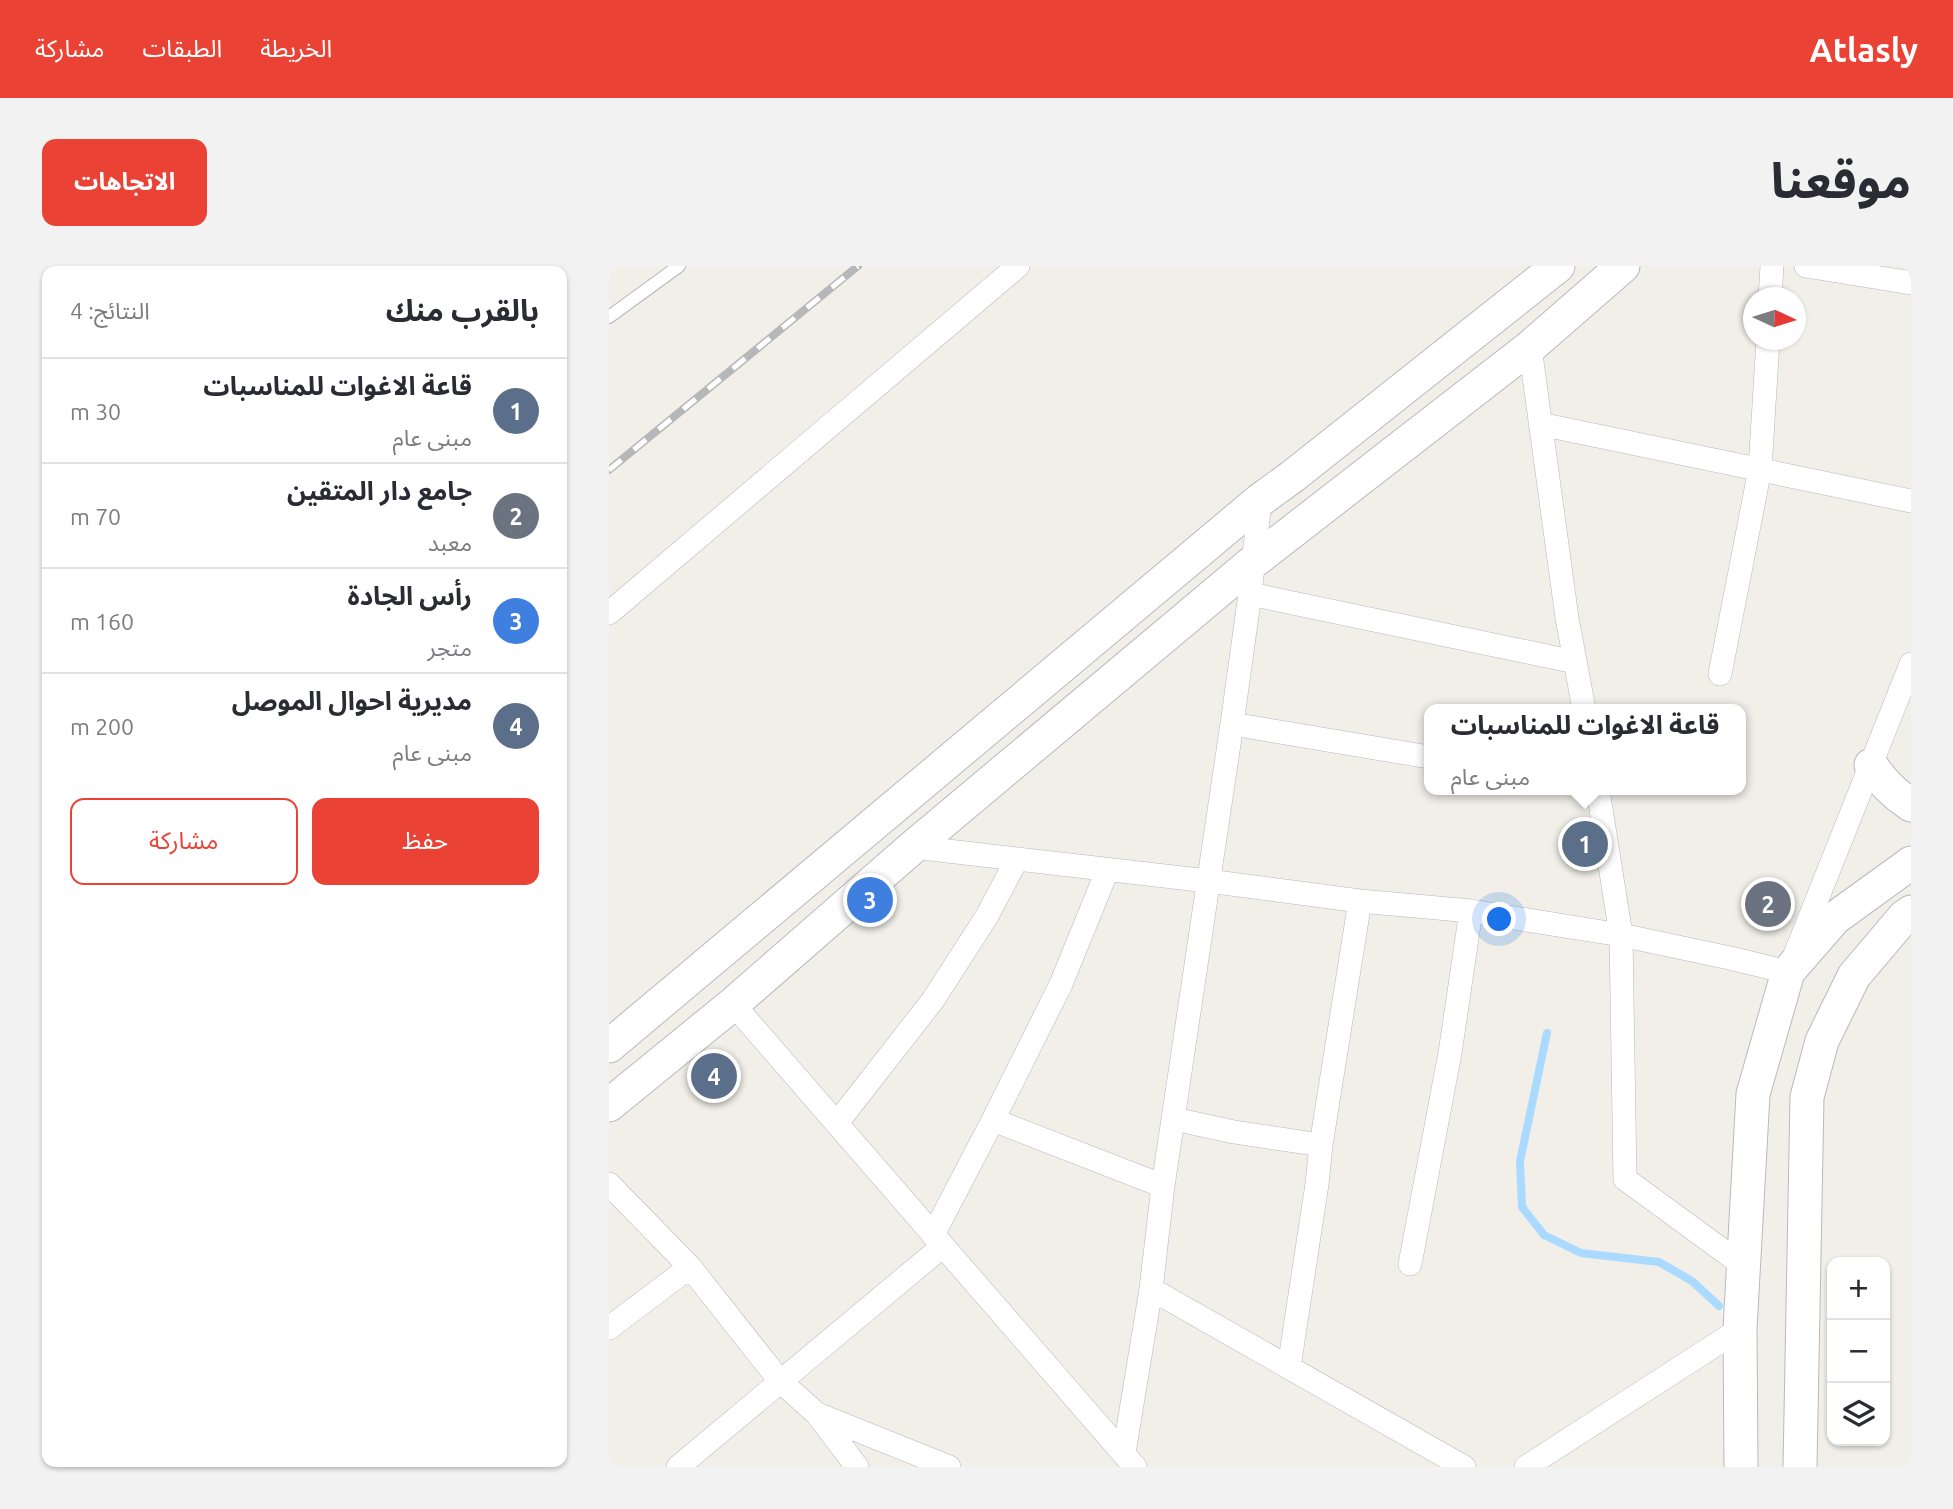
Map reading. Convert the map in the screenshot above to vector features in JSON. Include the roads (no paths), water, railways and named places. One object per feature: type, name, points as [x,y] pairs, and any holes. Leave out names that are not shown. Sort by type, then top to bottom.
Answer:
[{"type":"main road","points":[[609,1046],[1259,500],[1558,266]]},
{"type":"main road","points":[[609,1105],[733,1004],[913,847],[1252,578],[1623,266]]},
{"type":"main road","points":[[1871,765],[1882,782],[1911,805]]},
{"type":"main road","points":[[1741,1467],[1740,1329],[1753,1094],[1788,972],[1835,919],[1911,863]]},
{"type":"main road","points":[[1800,1467],[1807,1097],[1822,1041],[1854,976],[1903,917],[1911,912]]},
{"type":"street","points":[[609,613],[1018,266]]},
{"type":"street","points":[[1771,287],[1772,266]]},
{"type":"street","points":[[1806,266],[1911,283]]},
{"type":"street","points":[[1529,347],[1567,618],[1583,704]]},
{"type":"street","points":[[1720,674],[1760,469],[1766,350]]},
{"type":"street","points":[[1540,424],[1911,501]]},
{"type":"street","points":[[1129,1460],[1164,1186],[1252,578],[1259,500]]},
{"type":"street","points":[[1252,578],[1575,662]]},
{"type":"street","points":[[913,847],[1360,901],[1471,911],[1621,936],[1788,972],[1911,664]]},
{"type":"street","points":[[1232,724],[1424,756]]},
{"type":"street","points":[[1599,795],[1621,936],[1625,1179],[1744,1266]]},
{"type":"street","points":[[837,1123],[933,1000],[1017,859]]},
{"type":"street","points":[[678,1467],[780,1381],[938,1240],[993,1120],[1061,984],[1107,871]]},
{"type":"street","points":[[1289,1367],[1360,901]]},
{"type":"street","points":[[1410,1264],[1450,1053],[1471,911]]},
{"type":"street","points":[[733,1004],[1129,1460]]},
{"type":"street","points":[[1174,1119],[1234,1132],[1321,1145]]},
{"type":"street","points":[[993,1120],[1164,1186]]},
{"type":"street","points":[[609,1184],[691,1268],[780,1381],[817,1414],[857,1467]]},
{"type":"street","points":[[609,1328],[691,1268]]},
{"type":"street","points":[[1151,1289],[1464,1467]]},
{"type":"street","points":[[1526,1467],[1740,1329]]},
{"type":"street","points":[[817,1414],[949,1467]]},
{"type":"lane","points":[[609,317],[679,266]]},
{"type":"waterway","points":[[1547,1033],[1520,1161],[1522,1207],[1544,1235],[1581,1253],[1659,1262],[1692,1281],[1719,1306]]},
{"type":"railway","points":[[609,470],[858,266]]},
{"type":"place","name":"قاعة الاغوات للمناسبات","points":[[1585,844]]},
{"type":"place","name":"رأس الجادة","points":[[870,900]]},
{"type":"place","name":"جامع دار المتقين","points":[[1768,904]]},
{"type":"place","name":"مديرية احوال الموصل","points":[[714,1076]]}]
